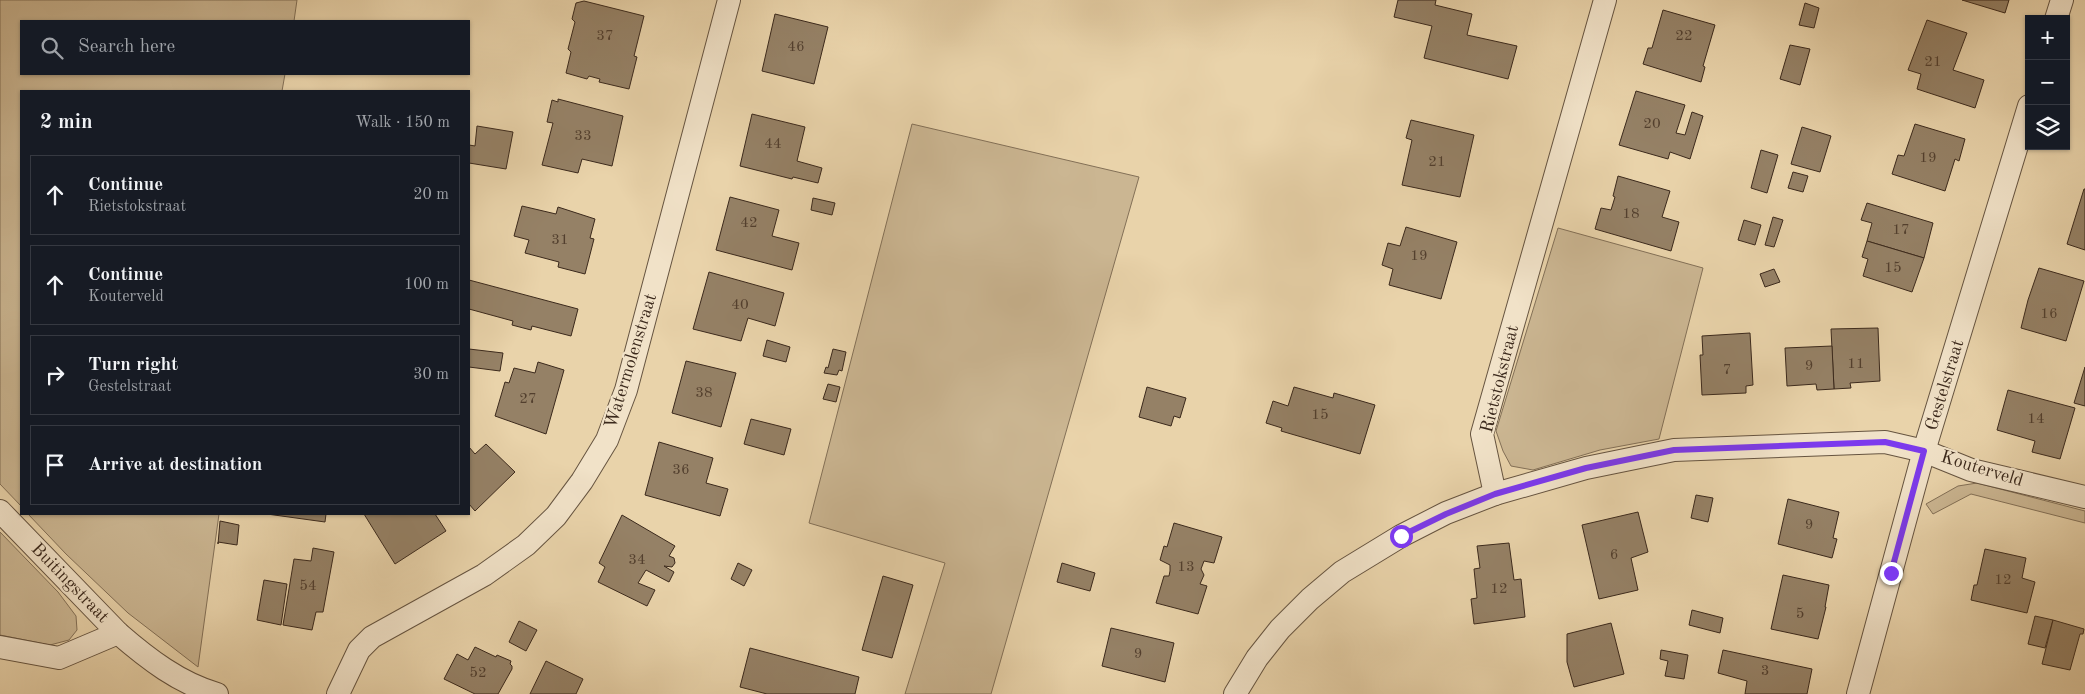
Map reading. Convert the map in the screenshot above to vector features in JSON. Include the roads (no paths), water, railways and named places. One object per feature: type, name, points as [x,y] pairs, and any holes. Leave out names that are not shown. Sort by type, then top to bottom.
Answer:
[{"type":"street","name":"Watermolenstraat","points":[[338,694],[359,650],[372,637],[484,575],[526,545],[556,516],[582,481],[607,440],[626,390],[729,0]]},
{"type":"street","name":"Rietstokstraat","points":[[1495,494],[1482,434],[1605,0]]},
{"type":"street","points":[[2057,15],[2062,0]]},
{"type":"street","name":"Gestelstraat","points":[[1858,694],[1924,451],[2025,119]]},
{"type":"street","name":"Kouterveld","points":[[1495,494],[1586,468],[1674,450],[1885,442],[1924,451],[1970,470],[2085,497]]},
{"type":"street","points":[[1235,694],[1257,658],[1280,629],[1310,599],[1342,572],[1401,536],[1446,514],[1495,494]]},
{"type":"street","name":"Buitingstraat","points":[[0,511],[118,633],[139,652],[162,668],[202,689],[217,694]]},
{"type":"street","name":"Buitingstraat","points":[[0,647],[59,658],[118,633]]}]
